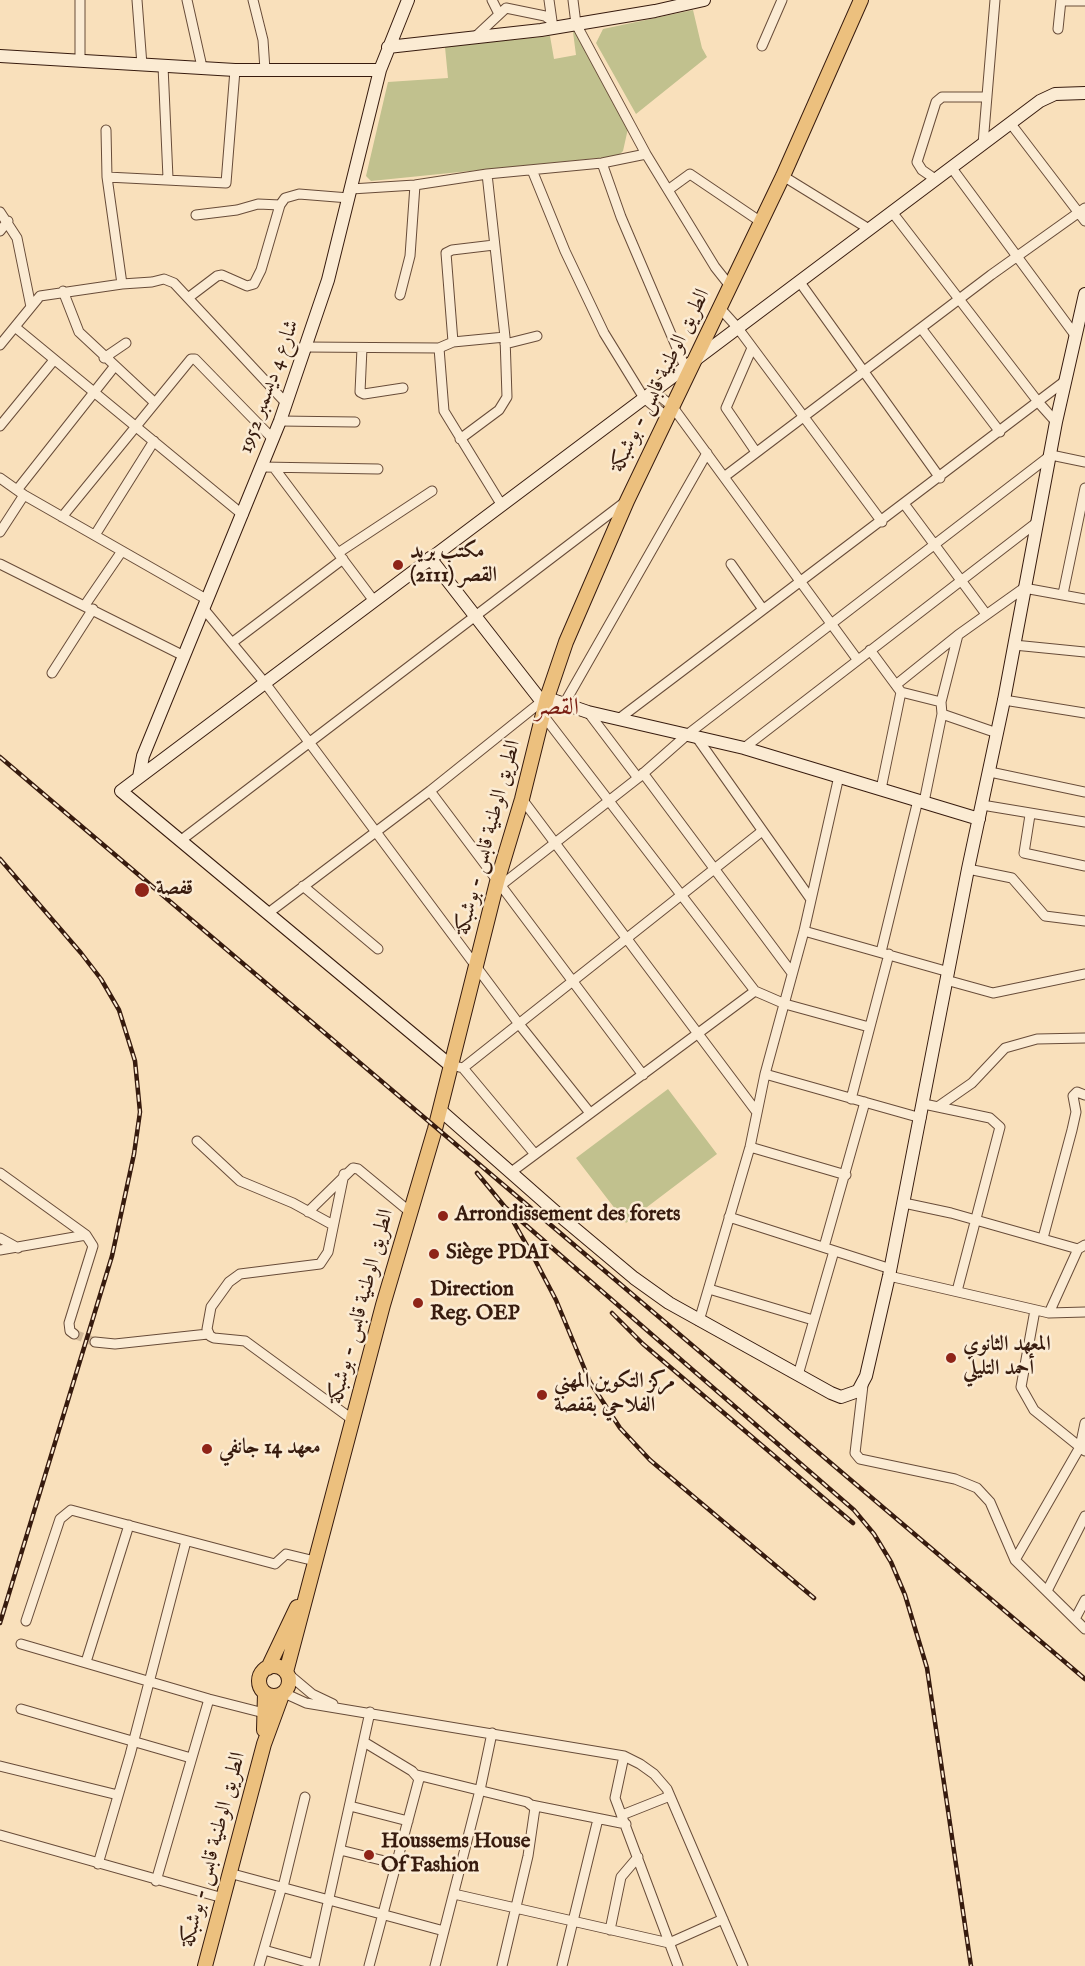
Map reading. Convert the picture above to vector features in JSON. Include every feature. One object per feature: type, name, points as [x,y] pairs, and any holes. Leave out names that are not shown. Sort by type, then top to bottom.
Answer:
[{"type":"main road","name":"الطريق الوطنية قابس - بوشبكة","points":[[287,1673],[307,1589],[410,1212],[440,1110],[457,1067],[477,967],[544,706],[566,642],[627,501],[690,362],[783,176],[861,0]]},
{"type":"main road","name":"الطريق الوطنية قابس - بوشبكة","points":[[268,1668],[307,1589]]},
{"type":"main road","points":[[278,1667],[287,1673],[289,1684],[283,1694],[270,1696],[260,1686],[260,1678],[268,1668],[278,1667]]},
{"type":"main road","name":"الطريق الوطنية قابس - بوشبكة","points":[[264,1744],[265,1693]]},
{"type":"main road","name":"الطريق الوطنية قابس - بوشبكة","points":[[205,1966],[264,1744],[283,1694]]},
{"type":"street","points":[[80,0],[80,61]]},
{"type":"street","points":[[137,0],[142,65]]},
{"type":"street","points":[[187,0],[202,67]]},
{"type":"street","points":[[253,0],[263,40],[265,70]]},
{"type":"street","name":"شارع 4 ديسمبر 1952","points":[[139,777],[143,756],[205,603],[243,515],[269,468],[273,439],[328,280],[380,70],[408,0]]},
{"type":"street","points":[[492,0],[498,12]]},
{"type":"street","points":[[549,0],[553,24]]},
{"type":"street","points":[[573,0],[576,24],[646,154],[715,267],[730,286]]},
{"type":"street","points":[[388,47],[474,38],[553,24],[576,24],[704,0]]},
{"type":"street","points":[[762,46],[782,0]]},
{"type":"street","points":[[983,144],[995,0]]},
{"type":"street","points":[[1058,29],[1061,1],[1085,1]]},
{"type":"street","points":[[474,38],[498,12],[506,8],[540,14],[553,24]]},
{"type":"street","points":[[0,56],[235,70],[380,70]]},
{"type":"street","points":[[163,66],[168,178]]},
{"type":"street","points":[[107,177],[168,178],[224,184],[227,181],[235,70]]},
{"type":"street","points":[[534,1153],[457,1067],[267,914],[121,791],[690,362],[1048,96],[1085,93]]},
{"type":"street","points":[[935,179],[918,167],[917,162],[936,102],[942,97],[987,97]]},
{"type":"street","points":[[1011,124],[1082,210],[1085,221]]},
{"type":"street","points":[[106,130],[107,177],[123,284]]},
{"type":"street","points":[[630,158],[640,142]]},
{"type":"street","points":[[188,298],[217,276],[222,275],[247,286],[254,284],[261,270],[280,205],[285,198],[299,194],[350,193],[487,174],[602,163],[646,154]]},
{"type":"street","points":[[602,163],[621,217],[690,362]]},
{"type":"street","points":[[951,167],[1075,335]]},
{"type":"street","points":[[532,170],[565,251],[604,333],[648,394],[669,412],[706,453],[857,659]]},
{"type":"street","points":[[460,439],[506,402],[505,340],[487,174]]},
{"type":"street","points":[[668,190],[690,174],[761,222]]},
{"type":"street","points":[[783,176],[869,229]]},
{"type":"street","points":[[400,295],[410,256],[415,185]]},
{"type":"street","points":[[196,215],[237,210],[258,204],[280,205]]},
{"type":"street","points":[[724,477],[802,416],[865,372],[959,299],[1082,210]]},
{"type":"street","points":[[0,212],[17,238],[32,307]]},
{"type":"street","points":[[892,212],[1056,422]]},
{"type":"street","points":[[0,231],[8,221]]},
{"type":"street","points":[[453,342],[446,254],[452,250],[494,245]]},
{"type":"street","points":[[0,345],[40,296],[63,291],[167,279],[188,298],[285,402]]},
{"type":"street","points":[[799,281],[940,478]]},
{"type":"street","points":[[63,291],[79,332],[104,358],[154,402]]},
{"type":"street","points":[[1085,294],[1056,422],[990,772],[968,869],[890,1273],[863,1385],[855,1453],[864,1461],[956,1479],[977,1488],[990,1502],[1015,1560],[1048,1589],[1085,1629]]},
{"type":"street","points":[[719,307],[737,327],[882,522]]},
{"type":"street","points":[[15,327],[243,515]]},
{"type":"street","points":[[921,328],[1000,432]]},
{"type":"street","points":[[305,347],[440,348],[453,342],[537,336]]},
{"type":"street","points":[[104,358],[126,343]]},
{"type":"street","points":[[362,348],[360,392],[364,394],[403,388]]},
{"type":"street","points":[[440,348],[444,411],[501,504]]},
{"type":"street","points":[[752,348],[726,408],[756,452]]},
{"type":"street","points":[[62,517],[134,426],[188,361],[194,358],[273,439]]},
{"type":"street","points":[[0,426],[54,360]]},
{"type":"street","points":[[0,532],[20,493],[114,367]]},
{"type":"street","points":[[620,718],[762,608],[905,505],[1065,381]]},
{"type":"street","points":[[280,421],[355,422]]},
{"type":"street","points":[[95,536],[154,441]]},
{"type":"street","points":[[564,704],[706,453]]},
{"type":"street","points":[[498,884],[641,776],[830,624],[1051,455],[1085,462]]},
{"type":"street","points":[[269,468],[378,469]]},
{"type":"street","points":[[269,468],[374,601]]},
{"type":"street","points":[[0,478],[20,493],[205,603],[519,1024],[591,1113]]},
{"type":"street","points":[[1063,594],[1085,488]]},
{"type":"street","points":[[233,642],[340,556],[432,491]]},
{"type":"street","points":[[180,841],[627,501]]},
{"type":"street","points":[[905,505],[986,615]]},
{"type":"street","points":[[744,748],[1036,523]]},
{"type":"street","points":[[52,673],[122,552]]},
{"type":"street","points":[[430,558],[544,706],[610,800],[755,991],[785,1004],[869,1027]]},
{"type":"street","points":[[0,564],[184,656]]},
{"type":"street","points":[[731,564],[762,608]]},
{"type":"street","points":[[881,789],[899,688],[958,635],[1024,588],[1085,599]]},
{"type":"street","points":[[851,1099],[942,714],[941,702],[958,635]]},
{"type":"street","points":[[1014,645],[1085,652]]},
{"type":"street","points":[[870,650],[899,688],[941,702]]},
{"type":"street","points":[[1004,700],[1085,713]]},
{"type":"street","points":[[267,914],[544,706],[564,704],[588,712],[692,734],[979,819]]},
{"type":"street","points":[[588,712],[714,868],[792,974]]},
{"type":"street","points":[[942,714],[997,733]]},
{"type":"street","points":[[692,734],[810,898]]},
{"type":"street","points":[[990,772],[1085,792]]},
{"type":"street","points":[[699,1321],[750,1147],[756,1111],[804,931],[839,776]]},
{"type":"street","points":[[430,791],[643,1075]]},
{"type":"street","points":[[522,798],[756,1111]]},
{"type":"street","points":[[982,805],[1030,815],[1085,822]]},
{"type":"street","points":[[1030,815],[1024,853],[1085,866]]},
{"type":"street","points":[[457,1067],[519,1024],[761,832]]},
{"type":"street","points":[[968,869],[1012,878],[1045,916],[1085,921]]},
{"type":"street","points":[[303,886],[378,949]]},
{"type":"street","points":[[804,931],[885,953],[993,993],[1085,974]]},
{"type":"street","points":[[510,1173],[755,991]]},
{"type":"street","points":[[939,1106],[972,1083],[1005,1048],[1037,1039],[1085,1038]]},
{"type":"street","points":[[765,1074],[921,1118]]},
{"type":"street","points":[[1043,1238],[1076,1112],[1073,1096],[1077,1092],[1085,1095]]},
{"type":"street","points":[[824,1246],[865,1102]]},
{"type":"street","points":[[924,1104],[990,1118],[1000,1127],[957,1291]]},
{"type":"street","points":[[440,1110],[510,1173],[634,1278],[699,1321],[841,1396],[854,1394],[863,1385]]},
{"type":"street","points":[[197,1141],[240,1181],[333,1225]]},
{"type":"street","points":[[750,1147],[846,1175]]},
{"type":"street","points":[[308,1212],[344,1174],[353,1168],[358,1169],[410,1212]]},
{"type":"street","points":[[0,1173],[86,1235],[93,1249],[69,1323],[69,1330],[74,1334]]},
{"type":"street","points":[[208,1334],[211,1307],[229,1282],[240,1274],[255,1270],[320,1264],[328,1252],[344,1174]]},
{"type":"street","points":[[904,1203],[1082,1247],[1049,1313]]},
{"type":"street","points":[[729,1217],[824,1246],[890,1273],[957,1291],[1049,1313],[1085,1312]]},
{"type":"street","points":[[0,1250],[86,1235]]},
{"type":"street","points":[[0,1238],[18,1248]]},
{"type":"street","points":[[798,1375],[834,1251]]},
{"type":"street","points":[[709,1289],[813,1320]]},
{"type":"street","points":[[1035,1310],[1021,1387],[1034,1410],[1082,1449]]},
{"type":"street","points":[[95,1342],[115,1344],[208,1334],[214,1338],[245,1341],[353,1420]]},
{"type":"street","points":[[1015,1560],[1082,1449],[1085,1423]]},
{"type":"street","points":[[26,1621],[60,1519],[71,1510],[275,1564],[286,1554],[315,1561]]},
{"type":"street","points":[[1048,1589],[1085,1516]]},
{"type":"street","points":[[87,1662],[129,1525]]},
{"type":"street","points":[[98,1864],[134,1739],[186,1541]]},
{"type":"street","points":[[1075,1619],[1085,1600]]},
{"type":"street","points":[[21,1644],[264,1713]]},
{"type":"street","points":[[287,1673],[312,1694],[341,1707]]},
{"type":"street","points":[[283,1694],[306,1703],[341,1707],[624,1756],[654,1774],[670,1796],[743,1966]]},
{"type":"street","points":[[156,1881],[209,1699]]},
{"type":"street","points":[[21,1709],[134,1739],[191,1758]]},
{"type":"street","points":[[264,1950],[314,1965],[370,1712]]},
{"type":"street","points":[[435,1966],[480,1791],[492,1733]]},
{"type":"street","points":[[364,1742],[417,1775],[598,1820],[624,1820],[670,1796]]},
{"type":"street","points":[[624,1756],[615,1794],[678,1966]]},
{"type":"street","points":[[0,1766],[118,1795]]},
{"type":"street","points":[[369,1966],[418,1784],[417,1775]]},
{"type":"street","points":[[259,1966],[283,1886],[305,1797]]},
{"type":"street","points":[[502,1966],[536,1814],[531,1804]]},
{"type":"street","points":[[350,1806],[408,1821]]},
{"type":"street","points":[[562,1966],[598,1820]]},
{"type":"street","points":[[0,1835],[156,1881],[223,1898]]},
{"type":"street","points":[[340,1850],[397,1864]]},
{"type":"street","points":[[610,1930],[621,1877],[638,1857]]},
{"type":"street","points":[[229,1873],[329,1898],[444,1931]]},
{"type":"street","points":[[454,1894],[669,1943],[723,1919]]},
{"type":"green space","points":[[693,10],[702,48],[707,57],[636,114],[596,43],[603,29]]},
{"type":"green space","points":[[573,32],[576,32],[629,124],[623,151],[618,156],[371,181],[366,176],[388,82],[448,78],[445,47],[550,36],[554,59],[576,55]]},
{"type":"green space","points":[[668,1089],[717,1154],[626,1223],[576,1158]]},
{"type":"tunnel","points":[[74,1334],[95,1342]]},
{"type":"railway","points":[[0,757],[1085,1679]]},
{"type":"railway","points":[[0,859],[81,953],[101,979],[119,1010],[135,1061],[140,1112],[134,1154],[112,1256],[0,1623]]},
{"type":"railway","points":[[477,1173],[505,1207],[534,1258],[556,1300],[590,1382],[620,1428],[650,1460],[814,1598]]},
{"type":"railway","points":[[505,1207],[854,1510],[874,1534],[891,1562],[905,1595],[927,1668],[971,1966]]},
{"type":"railway","points":[[612,1313],[643,1344],[853,1523]]},
{"type":"place","name":"مكتب بريد القصر (2111)","points":[[398,565]]},
{"type":"place","name":"قفصة","points":[[142,890]]},
{"type":"place","name":"Arrondissement des forets","points":[[443,1216]]},
{"type":"place","name":"Siège PDAI","points":[[434,1254]]},
{"type":"place","name":"Direction Reg. OEP","points":[[418,1303]]},
{"type":"place","name":"المعهد الثانوي أحمد التليلي","points":[[951,1358]]},
{"type":"place","name":"مركز التكوين المهني الفلاحي بقفصة","points":[[542,1395]]},
{"type":"place","name":"معهد 14 جانفي","points":[[207,1449]]},
{"type":"place","name":"Houssems House Of Fashion","points":[[369,1855]]},
{"type":"district","name":"القصر","points":[[557,709]]}]
